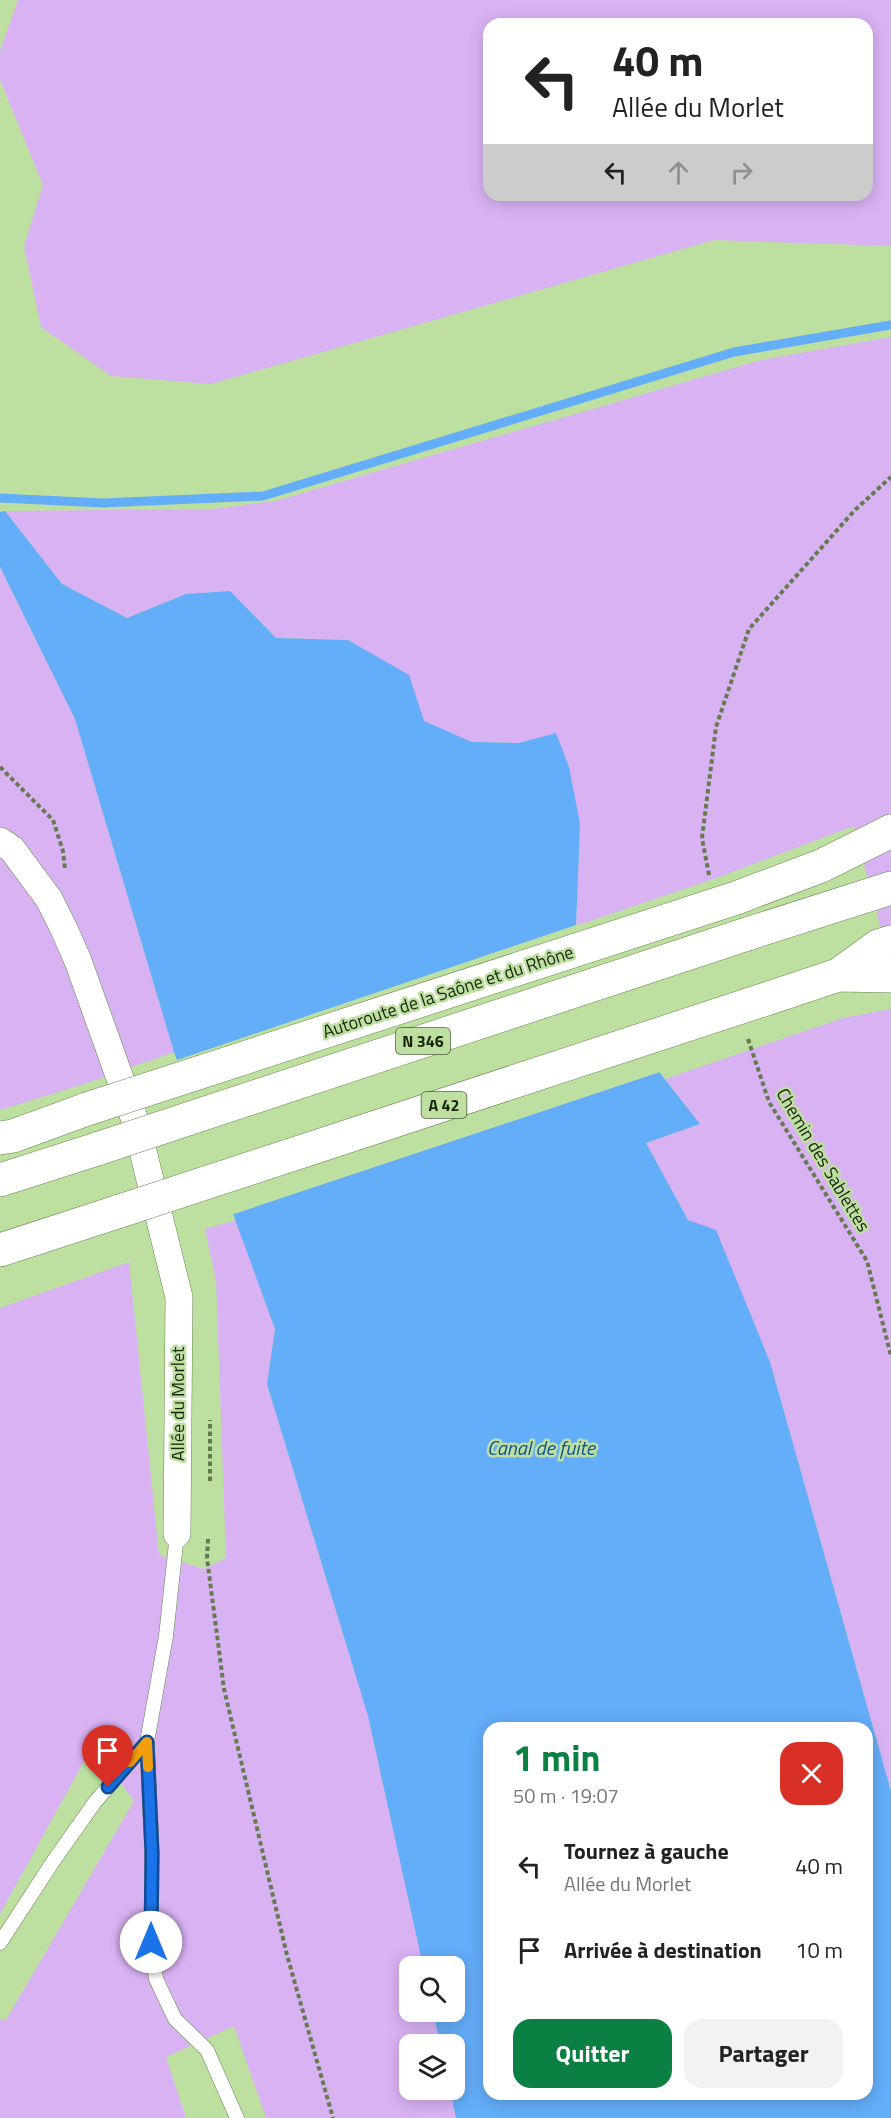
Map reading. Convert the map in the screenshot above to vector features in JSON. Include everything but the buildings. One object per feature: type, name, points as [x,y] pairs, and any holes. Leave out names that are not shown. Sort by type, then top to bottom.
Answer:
[{"type":"highway","name":"Autoroute de la Saône et du Rhône","points":[[4,1138],[723,890],[821,866],[891,831]]},
{"type":"highway","name":"N 346","points":[[0,1180],[891,888]]},
{"type":"highway","points":[[838,975],[885,944]]},
{"type":"highway","name":"A 42","points":[[0,1250],[838,975],[891,976]]},
{"type":"street","name":"Allée du Morlet","points":[[6,845],[49,899],[78,962],[136,1123],[179,1297],[177,1534]]},
{"type":"lane","name":"Allée du Morlet","points":[[177,1534],[166,1636],[147,1742],[152,1853],[151,1942],[156,1979],[175,2019],[207,2050],[237,2118]]},
{"type":"lane","points":[[0,1943],[95,1802],[147,1742]]},
{"type":"path","points":[[723,890],[702,838],[716,727],[749,629],[855,510],[891,477]]},
{"type":"path","points":[[0,767],[53,820],[63,851],[65,871]]},
{"type":"path","name":"Chemin des Sablettes","points":[[747,1036],[769,1102],[867,1261],[891,1356]]},
{"type":"shaded area","points":[[18,0],[891,0],[891,246],[714,240],[211,384],[111,376],[41,327],[24,246],[43,185],[0,80],[0,51]]},
{"type":"shaded area","points":[[891,337],[891,966],[854,826],[719,877],[576,926],[580,824],[556,734],[519,743],[472,742],[424,722],[348,640],[276,638],[230,591],[186,594],[127,618],[62,584],[5,511],[212,509],[275,501],[761,360]]},
{"type":"shaded area","points":[[0,567],[75,719],[174,1052],[81,1085],[0,1110]]},
{"type":"shaded area","points":[[891,1009],[891,1791],[770,1362],[646,1143],[700,1124],[665,1079],[843,1018]]},
{"type":"shaded area","points":[[236,1220],[275,1329],[267,1384],[368,1716],[421,1956],[399,1956],[399,2022],[435,2022],[438,2034],[399,2034],[399,2100],[452,2100],[456,2118],[266,2118],[234,2026],[166,2057],[186,2118],[0,2118],[0,2019],[6,2020],[134,1801],[93,1745],[0,1914],[0,1308],[129,1262],[159,1555],[204,1569],[226,1558],[216,1280],[205,1229]]},
{"type":"water","name":"Canal de fuite","points":[[5,511],[62,584],[127,618],[186,594],[230,591],[276,638],[348,640],[409,675],[424,721],[472,742],[519,743],[556,733],[569,767],[580,824],[576,926],[635,1041],[700,1124],[646,1143],[688,1220],[716,1230],[770,1362],[872,1722],[483,1722],[483,2100],[873,2100],[873,1727],[891,1791],[891,2118],[456,2118],[452,2100],[465,2100],[465,2034],[438,2034],[435,2022],[465,2022],[465,1956],[421,1956],[368,1716],[267,1384],[275,1329],[174,1052],[75,719],[0,567],[0,512]]},
{"type":"pier","points":[[579,924],[617,988],[638,1039],[663,1071],[231,1215],[174,1061]]},
{"type":"waterway","points":[[0,498],[103,503],[263,496],[734,352],[891,325]]},
{"type":"slow traffic","points":[[130,1762],[147,1742],[148,1767]]},
{"type":"route","points":[[108,1787],[147,1742],[152,1853],[151,1942]]}]
